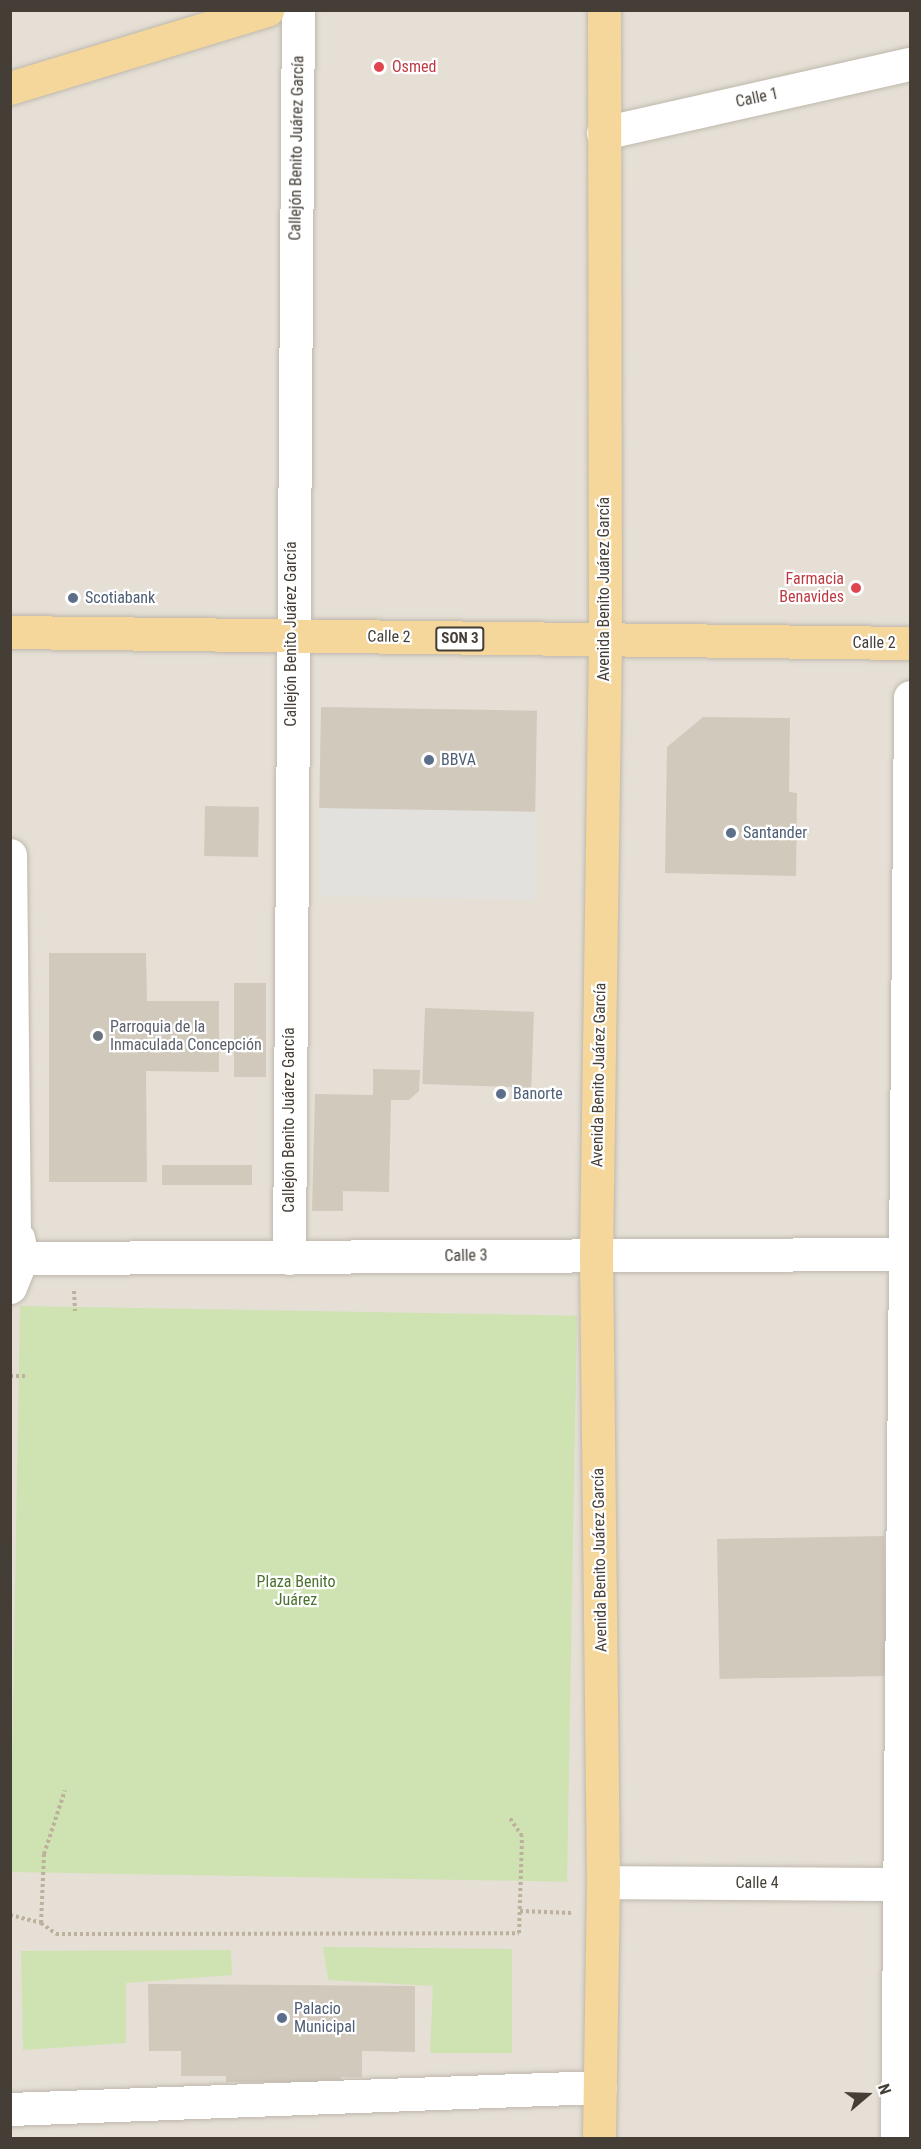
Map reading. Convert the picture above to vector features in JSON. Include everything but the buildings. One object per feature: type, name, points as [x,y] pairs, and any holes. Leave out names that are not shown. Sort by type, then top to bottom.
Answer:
[{"type":"main road","points":[[10,88],[267,10]]},
{"type":"main road","name":"Avenida Benito Juárez García","points":[[598,2139],[603,1898],[596,1254],[605,642],[604,10]]},
{"type":"main road","name":"Calle 2","points":[[10,632],[605,642],[910,644]]},
{"type":"street","name":"Callejón Benito Juárez García","points":[[289,1258],[291,635],[298,10]]},
{"type":"street","name":"Calle 1","points":[[603,133],[910,64]]},
{"type":"street","points":[[897,2139],[905,1884],[910,697]]},
{"type":"street","points":[[10,855],[13,1265]]},
{"type":"street","name":"Calle 3","points":[[13,1265],[596,1254],[907,1254]]},
{"type":"street","name":"Calle 4","points":[[603,1898],[905,1884]]},
{"type":"street","points":[[10,2109],[600,2086]]},
{"type":"path","points":[[10,1376],[27,1376]]},
{"type":"path","points":[[41,1923],[44,1854],[65,1790]]},
{"type":"path","points":[[10,1914],[41,1923],[56,1934],[519,1933],[522,1836],[510,1818]]},
{"type":"path","points":[[520,1911],[603,1898]]},
{"type":"shaded area","points":[[11,11],[910,11],[910,2138],[11,2138]]},
{"type":"shaded area","points":[[321,808],[536,812],[534,900],[319,896]]},
{"type":"green space","name":"Plaza Benito Juárez","points":[[20,1306],[577,1316],[567,1882],[10,1872]]},
{"type":"green space","points":[[323,1947],[512,1949],[512,2053],[430,2053],[433,1986],[328,1980]]},
{"type":"green space","points":[[231,1950],[232,1975],[126,1983],[126,2043],[23,2050],[21,1951]]},
{"type":"place","name":"Osmed","points":[[379,67]]},
{"type":"place","name":"Farmacia Benavides","points":[[856,588]]},
{"type":"place","name":"Scotiabank","points":[[73,598]]},
{"type":"place","name":"BBVA","points":[[429,760]]},
{"type":"place","name":"Santander","points":[[731,833]]},
{"type":"place","name":"Parroquia de la Inmaculada Concepción","points":[[98,1036]]},
{"type":"place","name":"Banorte","points":[[501,1094]]},
{"type":"place","name":"Palacio Municipal","points":[[282,2018]]}]
